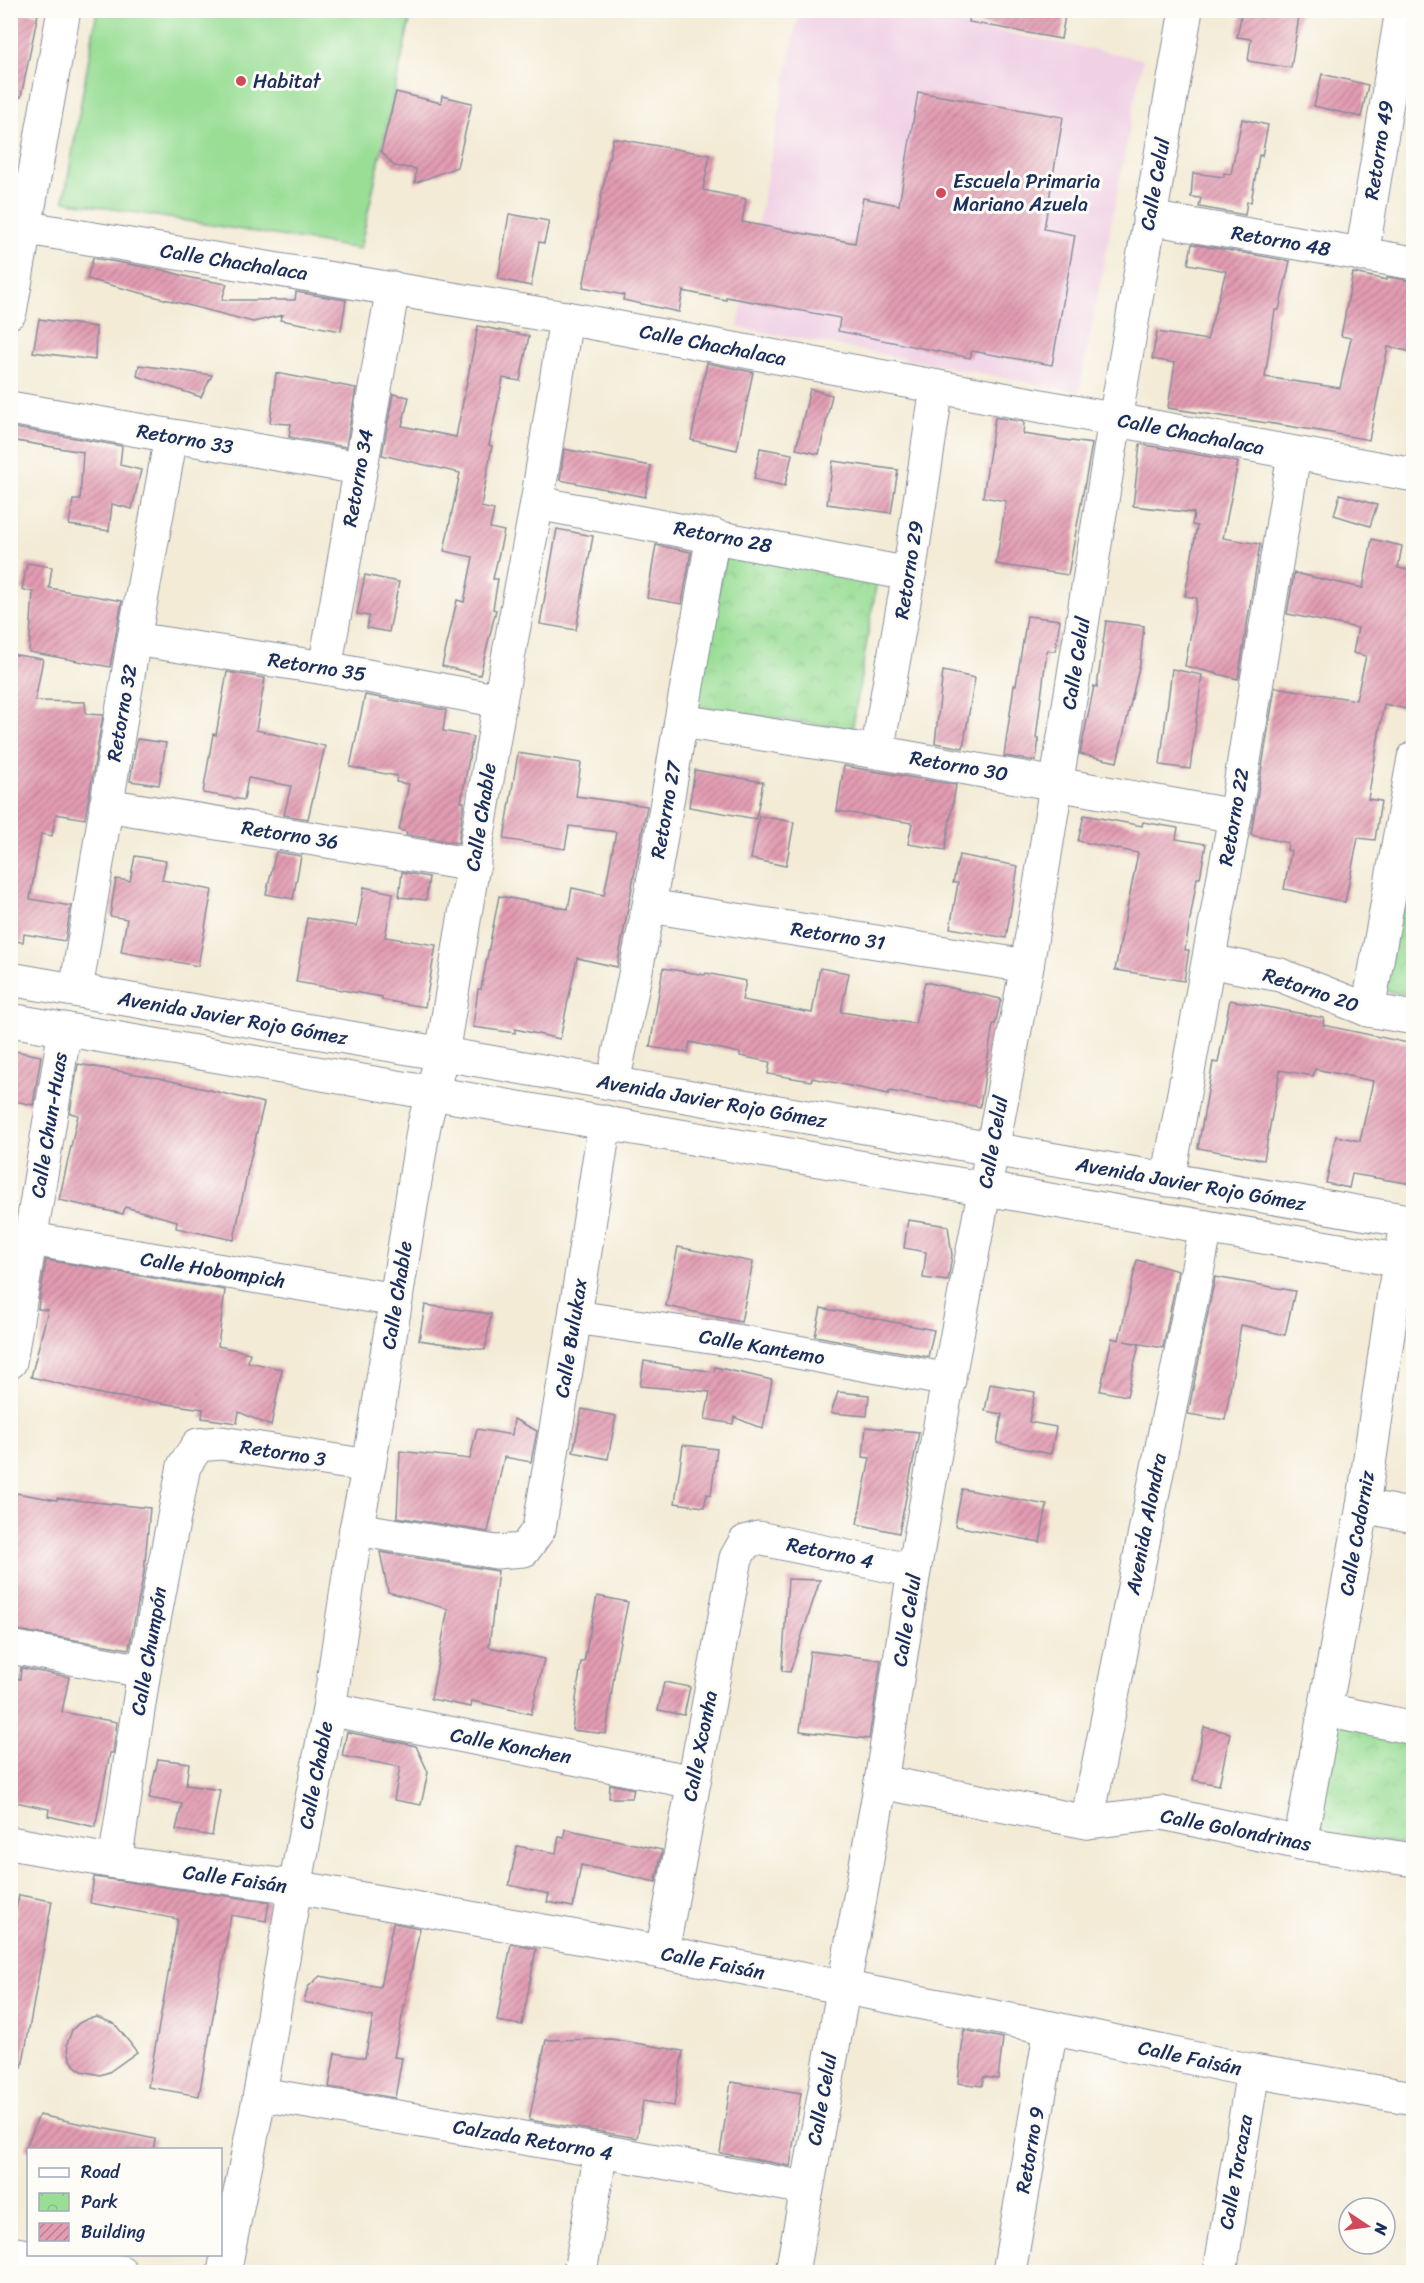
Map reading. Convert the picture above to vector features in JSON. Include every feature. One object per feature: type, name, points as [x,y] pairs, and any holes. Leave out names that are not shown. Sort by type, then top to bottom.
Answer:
[{"type":"street","points":[[10,312],[18,227],[64,10]]},
{"type":"street","name":"Calle Celul","points":[[792,2272],[881,1782],[914,1570],[1026,966],[1115,420],[1186,10]]},
{"type":"street","name":"Retorno 49","points":[[1362,255],[1402,10]]},
{"type":"street","name":"Retorno 48","points":[[1149,218],[1413,263]]},
{"type":"street","name":"Calle Chachalaca","points":[[18,227],[566,318],[1413,475]]},
{"type":"street","name":"Retorno 34","points":[[325,668],[393,288]]},
{"type":"street","name":"Calle Chable","points":[[224,2272],[260,2094],[295,1887],[329,1709],[356,1529],[369,1466],[424,1125],[442,1054],[500,701],[537,502],[566,318]]},
{"type":"street","name":"Retorno 29","points":[[877,752],[909,574],[937,387]]},
{"type":"street","name":"Retorno 33","points":[[10,408],[359,468]]},
{"type":"street","name":"Retorno 32","points":[[76,990],[134,639],[171,437]]},
{"type":"street","name":"Retorno 22","points":[[1168,1180],[1235,816],[1293,454]]},
{"type":"street","name":"Retorno 28","points":[[537,502],[909,574]]},
{"type":"street","name":"Retorno 27","points":[[613,1083],[649,906],[713,535]]},
{"type":"street","name":"Retorno 35","points":[[134,639],[325,668],[500,701]]},
{"type":"street","name":"Retorno 30","points":[[681,721],[877,752],[1235,816]]},
{"type":"street","points":[[1368,1010],[1406,838],[1413,758]]},
{"type":"street","name":"Retorno 36","points":[[106,805],[474,865]]},
{"type":"street","name":"Retorno 31","points":[[649,906],[1026,966]]},
{"type":"street","name":"Retorno 20","points":[[1209,961],[1280,975],[1368,1010],[1413,1018]]},
{"type":"street","name":"Avenida Javier Rojo Gómez","points":[[10,979],[1411,1222]]},
{"type":"street","name":"Avenida Javier Rojo Gómez","points":[[10,1020],[1407,1262]]},
{"type":"street","name":"Calle Chun-Huas","points":[[10,1362],[65,1029]]},
{"type":"street","name":"Calle Bulukax","points":[[356,1529],[496,1552],[524,1550],[539,1529],[605,1122]]},
{"type":"street","name":"Calle Codorniz","points":[[1300,1843],[1407,1262],[1411,1222]]},
{"type":"street","name":"Avenida Alondra","points":[[1087,1822],[1206,1227]]},
{"type":"street","name":"Calle Hobompich","points":[[31,1239],[396,1300]]},
{"type":"street","name":"Calle Kantemo","points":[[575,1317],[737,1341],[949,1380]]},
{"type":"street","name":"Retorno 3","points":[[198,1445],[221,1443],[369,1466]]},
{"type":"street","name":"Calle Chumpón","points":[[115,1862],[144,1671],[184,1466],[198,1445]]},
{"type":"street","points":[[1363,1506],[1413,1516]]},
{"type":"street","name":"Retorno 4","points":[[745,1542],[758,1538],[914,1570]]},
{"type":"street","name":"Calle Xconha","points":[[662,1952],[736,1558],[745,1542]]},
{"type":"street","points":[[10,1647],[144,1671]]},
{"type":"street","name":"Calle Konchen","points":[[329,1709],[693,1782]]},
{"type":"street","points":[[1326,1710],[1413,1728]]},
{"type":"street","name":"Calle Golondrinas","points":[[881,1782],[1087,1822],[1162,1813],[1300,1843],[1413,1860]]},
{"type":"street","name":"Calle Faisán","points":[[10,1843],[115,1862],[295,1887],[662,1952],[1051,2028],[1253,2071],[1413,2098]]},
{"type":"street","name":"Retorno 9","points":[[1009,2272],[1051,2028]]},
{"type":"street","name":"Calle Torcaza","points":[[1221,2272],[1253,2071]]},
{"type":"street","name":"Calzada Retorno 4","points":[[260,2094],[806,2188]]},
{"type":"street","points":[[580,2272],[601,2151]]},
{"type":"street","points":[[10,2253],[27,2256]]},
{"type":"street","points":[[28,2256],[122,2272]]},
{"type":"shaded area","name":"Escuela Primaria Mariano Azuela","points":[[799,11],[891,11],[1143,59],[1079,392],[738,327]]},
{"type":"green space","name":"Habitat","points":[[97,11],[412,11],[360,249],[64,201]]},
{"type":"green space","points":[[727,551],[877,580],[852,730],[693,706]]},
{"type":"green space","points":[[1413,861],[1413,996],[1384,991]]},
{"type":"green space","points":[[1328,1721],[1413,1736],[1413,1846],[1306,1830]]},
{"type":"building","points":[[10,10],[38,14],[21,97],[10,96]]},
{"type":"building","points":[[970,10],[1066,10],[1061,39],[969,22]]},
{"type":"building","points":[[1242,10],[1300,10],[1291,68],[1248,61],[1251,39],[1237,37]]},
{"type":"building","points":[[1322,74],[1368,85],[1361,117],[1314,106]]},
{"type":"building","points":[[396,92],[441,103],[442,96],[472,103],[457,167],[415,183],[416,169],[394,166],[381,151]]},
{"type":"building","points":[[918,92],[1063,117],[1044,229],[1075,235],[1052,365],[972,351],[970,358],[838,331],[840,318],[726,297],[726,300],[683,291],[679,312],[623,300],[624,295],[583,287],[613,138],[710,155],[703,190],[746,199],[742,222],[855,243],[863,198],[899,205]]},
{"type":"building","points":[[1242,119],[1268,125],[1262,156],[1259,155],[1251,202],[1247,202],[1245,215],[1199,207],[1201,198],[1191,197],[1193,173],[1224,177],[1224,173],[1231,174]]},
{"type":"building","points":[[509,214],[549,221],[544,243],[539,242],[531,286],[498,279]]},
{"type":"building","points":[[1192,244],[1290,261],[1279,310],[1275,310],[1265,377],[1340,388],[1351,338],[1341,336],[1353,273],[1387,280],[1387,277],[1413,281],[1413,352],[1388,347],[1369,440],[1168,408],[1175,363],[1152,359],[1157,332],[1207,340],[1226,271],[1188,264]]},
{"type":"building","points":[[93,258],[227,284],[222,300],[295,300],[296,292],[346,300],[341,331],[280,320],[283,315],[253,322],[87,279]]},
{"type":"building","points":[[39,319],[96,327],[95,360],[33,352]]},
{"type":"building","points":[[478,326],[529,336],[520,381],[503,378],[489,445],[492,446],[481,507],[494,510],[490,528],[504,531],[493,579],[498,579],[493,609],[496,610],[480,675],[442,666],[457,600],[464,602],[473,557],[444,551],[460,473],[382,455],[393,394],[409,397],[402,426],[456,437]]},
{"type":"building","points":[[707,363],[753,372],[737,450],[691,440]]},
{"type":"building","points":[[139,365],[212,375],[201,397],[137,376]]},
{"type":"building","points":[[276,373],[356,388],[346,447],[289,437],[291,424],[270,423]]},
{"type":"building","points":[[810,389],[832,395],[819,454],[796,449]]},
{"type":"building","points":[[995,417],[1024,422],[1023,434],[1092,444],[1068,575],[996,564],[1006,501],[983,497]]},
{"type":"building","points":[[10,427],[122,446],[120,465],[141,470],[132,509],[112,504],[109,531],[69,525],[73,500],[80,500],[83,452],[10,440]]},
{"type":"building","points":[[1140,444],[1238,462],[1223,538],[1260,544],[1238,679],[1185,666],[1197,598],[1185,596],[1197,526],[1192,525],[1194,513],[1133,506]]},
{"type":"building","points":[[760,448],[792,454],[785,486],[754,479]]},
{"type":"building","points":[[564,449],[651,466],[645,497],[560,480]]},
{"type":"building","points":[[833,461],[898,470],[891,513],[827,504]]},
{"type":"building","points":[[1340,494],[1377,505],[1370,526],[1334,515]]},
{"type":"building","points":[[557,529],[593,536],[576,630],[540,624]]},
{"type":"building","points":[[1372,539],[1402,546],[1398,568],[1413,571],[1413,698],[1411,710],[1384,704],[1368,799],[1381,801],[1375,840],[1358,838],[1345,902],[1284,889],[1291,851],[1287,850],[1288,843],[1251,835],[1275,687],[1356,700],[1366,656],[1353,653],[1358,628],[1287,614],[1294,573],[1363,588]]},
{"type":"building","points":[[656,545],[691,552],[682,604],[647,598]]},
{"type":"building","points":[[27,563],[52,567],[49,588],[122,601],[110,667],[29,652],[33,592],[22,590]]},
{"type":"building","points":[[365,575],[399,582],[389,632],[367,628],[369,616],[357,614]]},
{"type":"building","points":[[1027,616],[1060,620],[1055,651],[1047,650],[1036,738],[1039,738],[1036,761],[1004,756]]},
{"type":"building","points":[[1106,621],[1144,626],[1140,663],[1117,762],[1080,754],[1094,686],[1097,687]]},
{"type":"building","points":[[10,654],[43,659],[35,701],[85,702],[86,714],[103,715],[85,819],[56,814],[52,836],[41,834],[30,899],[71,906],[65,941],[24,934],[23,942],[10,941]]},
{"type":"building","points":[[1172,669],[1202,675],[1190,769],[1160,765]]},
{"type":"building","points":[[943,671],[975,678],[963,748],[935,743]]},
{"type":"building","points":[[227,672],[265,678],[256,730],[325,746],[308,819],[284,815],[291,786],[248,778],[244,800],[203,793]]},
{"type":"building","points":[[365,695],[446,710],[443,731],[473,737],[461,802],[464,802],[458,843],[406,835],[407,832],[399,830],[409,784],[396,782],[397,776],[350,767]]},
{"type":"building","points":[[137,739],[166,743],[159,785],[130,781]]},
{"type":"building","points":[[518,753],[581,763],[576,796],[647,806],[617,967],[577,958],[560,1039],[515,1029],[515,1033],[473,1027],[478,989],[481,989],[499,896],[568,909],[572,888],[604,895],[616,832],[569,826],[565,849],[504,839]]},
{"type":"building","points":[[844,766],[956,785],[945,850],[908,844],[912,823],[837,811]]},
{"type":"building","points":[[695,770],[763,782],[756,819],[689,807]]},
{"type":"building","points":[[1084,815],[1142,826],[1143,822],[1178,828],[1176,839],[1206,844],[1200,878],[1197,878],[1185,950],[1189,950],[1184,981],[1115,970],[1138,853],[1078,841]]},
{"type":"building","points":[[759,816],[794,822],[786,866],[751,859]]},
{"type":"building","points":[[276,852],[301,856],[293,899],[266,894]]},
{"type":"building","points":[[959,855],[1018,866],[1006,938],[950,928],[958,883],[953,883]]},
{"type":"building","points":[[135,856],[166,861],[162,880],[212,890],[198,966],[121,952],[127,919],[110,916],[116,879],[130,881]]},
{"type":"building","points":[[402,872],[429,877],[426,900],[399,897]]},
{"type":"building","points":[[364,887],[393,893],[385,937],[436,945],[425,1007],[296,982],[307,918],[357,926]]},
{"type":"building","points":[[663,968],[746,981],[742,1000],[812,1013],[820,968],[849,973],[841,1012],[915,1024],[925,982],[1001,999],[995,1024],[993,1024],[980,1107],[889,1091],[889,1094],[812,1078],[811,1081],[768,1074],[770,1062],[690,1042],[688,1053],[650,1047]]},
{"type":"building","points":[[1230,1000],[1324,1018],[1323,1025],[1413,1044],[1413,1184],[1352,1174],[1349,1188],[1326,1183],[1336,1136],[1360,1141],[1373,1081],[1315,1069],[1313,1076],[1280,1070],[1264,1160],[1198,1148],[1213,1062],[1218,1063]]},
{"type":"building","points":[[10,1050],[41,1056],[33,1105],[10,1100]]},
{"type":"building","points":[[78,1064],[159,1078],[264,1103],[234,1240],[176,1228],[177,1221],[125,1207],[123,1214],[59,1200],[78,1115],[70,1113]]},
{"type":"building","points":[[908,1220],[948,1226],[952,1255],[948,1281],[923,1278],[926,1252],[904,1248]]},
{"type":"building","points":[[678,1247],[753,1262],[741,1322],[666,1306]]},
{"type":"building","points":[[46,1260],[225,1290],[218,1346],[250,1353],[248,1362],[282,1369],[271,1426],[239,1412],[237,1423],[202,1418],[203,1409],[105,1395],[31,1377],[48,1310],[38,1309]]},
{"type":"building","points":[[1137,1260],[1178,1271],[1163,1348],[1124,1341],[1139,1344],[1127,1396],[1100,1391],[1112,1338],[1119,1340]]},
{"type":"building","points":[[1215,1277],[1295,1291],[1285,1335],[1241,1325],[1225,1420],[1188,1414]]},
{"type":"building","points":[[425,1305],[491,1314],[485,1350],[419,1340]]},
{"type":"building","points":[[821,1308],[934,1330],[928,1357],[815,1336]]},
{"type":"building","points":[[644,1361],[714,1372],[715,1367],[772,1380],[763,1429],[734,1417],[733,1424],[705,1419],[710,1392],[640,1386]]},
{"type":"building","points":[[990,1384],[1035,1392],[1029,1422],[1056,1427],[1051,1454],[997,1443],[1002,1414],[985,1411]]},
{"type":"building","points":[[838,1392],[869,1395],[867,1416],[831,1413]]},
{"type":"building","points":[[582,1409],[616,1416],[608,1459],[573,1452]]},
{"type":"building","points":[[514,1419],[537,1431],[531,1462],[504,1457],[488,1532],[397,1517],[400,1451],[470,1459],[477,1429],[512,1435]]},
{"type":"building","points":[[866,1427],[919,1432],[899,1533],[857,1524],[870,1458],[863,1457]]},
{"type":"building","points":[[683,1445],[717,1449],[711,1495],[707,1494],[704,1507],[675,1503]]},
{"type":"building","points":[[962,1489],[1047,1505],[1040,1542],[955,1526]]},
{"type":"building","points":[[16,1493],[57,1500],[57,1498],[150,1508],[144,1572],[129,1649],[10,1629],[10,1524]]},
{"type":"building","points":[[380,1552],[498,1571],[489,1647],[544,1659],[531,1714],[472,1701],[471,1707],[431,1699],[448,1609],[388,1592]]},
{"type":"building","points":[[788,1579],[820,1580],[790,1672],[782,1671]]},
{"type":"building","points":[[597,1596],[628,1602],[616,1661],[606,1734],[572,1730],[581,1662],[584,1662]]},
{"type":"building","points":[[810,1651],[881,1660],[869,1739],[800,1731]]},
{"type":"building","points":[[21,1668],[69,1677],[62,1712],[117,1722],[113,1753],[110,1753],[95,1827],[48,1816],[49,1809],[10,1801],[10,1677],[20,1679]]},
{"type":"building","points":[[664,1682],[690,1687],[684,1715],[658,1710]]},
{"type":"building","points":[[1204,1727],[1230,1733],[1219,1785],[1193,1780]]},
{"type":"building","points":[[347,1732],[416,1746],[428,1772],[421,1805],[394,1800],[400,1767],[342,1756]]},
{"type":"building","points":[[158,1759],[189,1763],[186,1785],[220,1790],[212,1836],[176,1830],[182,1804],[149,1798]]},
{"type":"building","points":[[610,1784],[634,1789],[632,1798],[609,1798]]},
{"type":"building","points":[[565,1829],[662,1850],[656,1882],[581,1865],[573,1907],[547,1902],[549,1894],[509,1885],[517,1846],[556,1853],[559,1836],[564,1837]]},
{"type":"building","points":[[94,1877],[269,1902],[266,1921],[231,1915],[199,2096],[148,2087],[178,1919],[90,1903]]},
{"type":"building","points":[[19,1895],[52,1901],[22,2068],[10,2067],[10,1940]]},
{"type":"building","points":[[393,1923],[420,1928],[394,2057],[402,2058],[395,2098],[329,2087],[335,2053],[365,2058],[373,2017],[304,2002],[308,1987],[320,1976],[380,1987]]},
{"type":"building","points":[[511,1944],[536,1949],[522,2025],[497,2021]]},
{"type":"building","points":[[97,2017],[115,2024],[137,2052],[109,2072],[100,2075],[82,2071],[75,2066],[70,2058],[67,2044],[72,2030],[79,2023]]},
{"type":"building","points":[[964,2030],[1003,2038],[998,2079],[984,2077],[982,2086],[958,2083]]},
{"type":"building","points":[[611,2039],[683,2051],[674,2106],[643,2101],[637,2138],[529,2120],[546,2040]]},
{"type":"building","points":[[731,2082],[801,2093],[790,2166],[720,2153]]},
{"type":"building","points":[[39,2115],[155,2139],[153,2148],[27,2148],[25,2150]]},
{"type":"place","name":"Habitat","points":[[241,81]]},
{"type":"place","name":"Escuela Primaria Mariano Azuela","points":[[941,193]]}]
